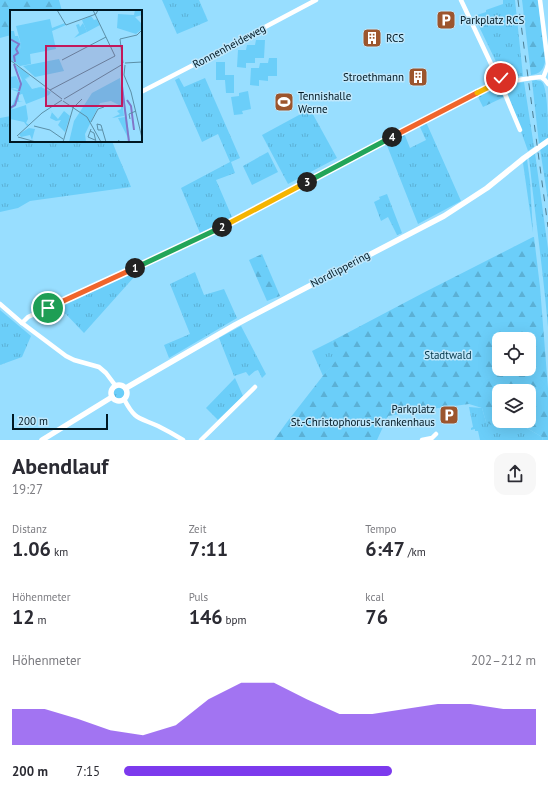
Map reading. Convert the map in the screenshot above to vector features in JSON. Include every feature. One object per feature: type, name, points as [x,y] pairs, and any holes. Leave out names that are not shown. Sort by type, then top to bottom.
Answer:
[{"type":"main road","name":"Nordlippering","points":[[126,388],[254,315],[444,216],[487,188],[548,141]]},
{"type":"main road","points":[[120,384],[126,388],[127,395],[124,399],[116,400],[112,397],[111,389],[115,385],[120,384]]},
{"type":"main road","points":[[42,440],[112,397]]},
{"type":"street","name":"Ronnenheideweg","points":[[142,91],[316,0]]},
{"type":"street","points":[[461,0],[493,68],[499,76],[520,130]]},
{"type":"street","points":[[540,0],[548,64],[543,78]]},
{"type":"street","points":[[22,323],[28,317],[210,233],[500,80],[536,77],[543,78],[548,84]]},
{"type":"street","points":[[0,304],[22,323],[70,358],[100,367],[115,385]]},
{"type":"street","points":[[201,440],[255,387]]},
{"type":"street","points":[[124,399],[128,408],[136,417],[157,425],[183,440]]},
{"type":"street","points":[[422,440],[432,438],[436,434]]},
{"type":"green space","points":[[0,0],[59,0],[62,10],[10,10],[10,35],[0,38]]},
{"type":"green space","points":[[162,0],[199,0],[208,21],[177,34]]},
{"type":"green space","points":[[503,0],[515,0],[523,76],[508,75],[501,72],[474,16],[503,4]]},
{"type":"green space","points":[[522,0],[538,0],[545,62],[540,72],[531,75]]},
{"type":"green space","points":[[256,40],[265,40],[264,58],[255,58],[255,63],[246,63],[246,68],[237,67],[238,50],[246,50],[247,45],[255,45]]},
{"type":"green space","points":[[269,58],[277,58],[277,76],[268,76],[268,81],[259,80],[259,86],[250,85],[251,68],[259,68],[260,63],[268,63]]},
{"type":"green space","points":[[216,62],[225,62],[225,75],[234,75],[234,93],[226,93],[225,80],[216,80]]},
{"type":"green space","points":[[179,78],[184,87],[205,78],[240,158],[231,162],[235,173],[216,180],[232,217],[200,233],[181,188],[230,162],[218,134],[202,142],[175,80]]},
{"type":"green space","points":[[532,81],[541,81],[544,86],[547,99],[548,117],[548,138],[539,144]]},
{"type":"green space","points":[[524,82],[534,147],[528,151],[508,95],[509,89],[514,84]]},
{"type":"green space","points":[[494,85],[503,92],[504,97],[483,107],[477,95]]},
{"type":"green space","points":[[248,91],[251,109],[242,111],[243,114],[234,115],[231,97],[239,96],[239,93]]},
{"type":"green space","points":[[310,109],[337,158],[288,184],[262,135]]},
{"type":"green space","points":[[10,116],[10,142],[112,142],[131,187],[30,201],[18,208],[0,212],[0,118]]},
{"type":"green space","points":[[426,122],[461,201],[418,224],[386,143],[404,133],[410,148],[426,140],[419,125]]},
{"type":"green space","points":[[548,144],[548,200],[540,149]]},
{"type":"green space","points":[[268,152],[278,172],[252,185],[243,166]]},
{"type":"green space","points":[[535,153],[548,249],[548,327],[529,158]]},
{"type":"green space","points":[[527,159],[530,181],[533,233],[523,163]]},
{"type":"green space","points":[[387,194],[402,233],[397,235],[388,217],[381,221],[374,202],[380,199],[379,197]]},
{"type":"green space","name":"Stadtwald","points":[[534,237],[540,287],[548,388],[548,440],[543,440],[542,437],[527,428],[536,428],[536,384],[492,384],[492,425],[486,422],[482,408],[469,404],[388,416],[377,440],[274,440],[339,357],[332,341]]},
{"type":"green space","points":[[262,254],[280,296],[267,301],[249,260]]},
{"type":"green space","points":[[132,271],[135,276],[84,333],[61,309],[64,309],[62,304]]},
{"type":"green space","points":[[195,272],[204,295],[224,289],[237,318],[169,358],[164,345],[190,334],[170,284]]},
{"type":"green space","points":[[0,310],[31,336],[22,357],[0,365]]},
{"type":"green space","points":[[241,326],[266,374],[262,378],[258,370],[249,376],[246,372],[234,376],[219,338]]},
{"type":"green space","points":[[332,341],[340,357],[323,376],[312,351]]},
{"type":"green space","points":[[235,378],[243,396],[218,420],[206,408]]},
{"type":"green space","points":[[117,387],[121,387],[125,393],[121,399],[117,399],[113,395],[113,391]]},
{"type":"green space","points":[[469,407],[482,408],[486,422],[492,422],[492,428],[527,428],[542,437],[543,440],[480,440],[478,431],[475,431],[475,429],[471,430],[473,427]]},
{"type":"green space","name":"Stadtwald","points":[[497,428],[516,428],[514,430],[504,432]]},
{"type":"railway","points":[[518,0],[548,227]]},
{"type":"place","name":"Parkplatz RCS","points":[[446,20]]},
{"type":"place","name":"RCS","points":[[372,38]]},
{"type":"place","name":"Stroethmann","points":[[418,77]]},
{"type":"place","name":"Tennishalle Werne","points":[[284,102]]},
{"type":"place","name":"Parkplatz St.-Christophorus-Krankenhaus","points":[[449,415]]},
{"type":"route","points":[[48,308],[210,233],[495,84],[501,78]]}]
